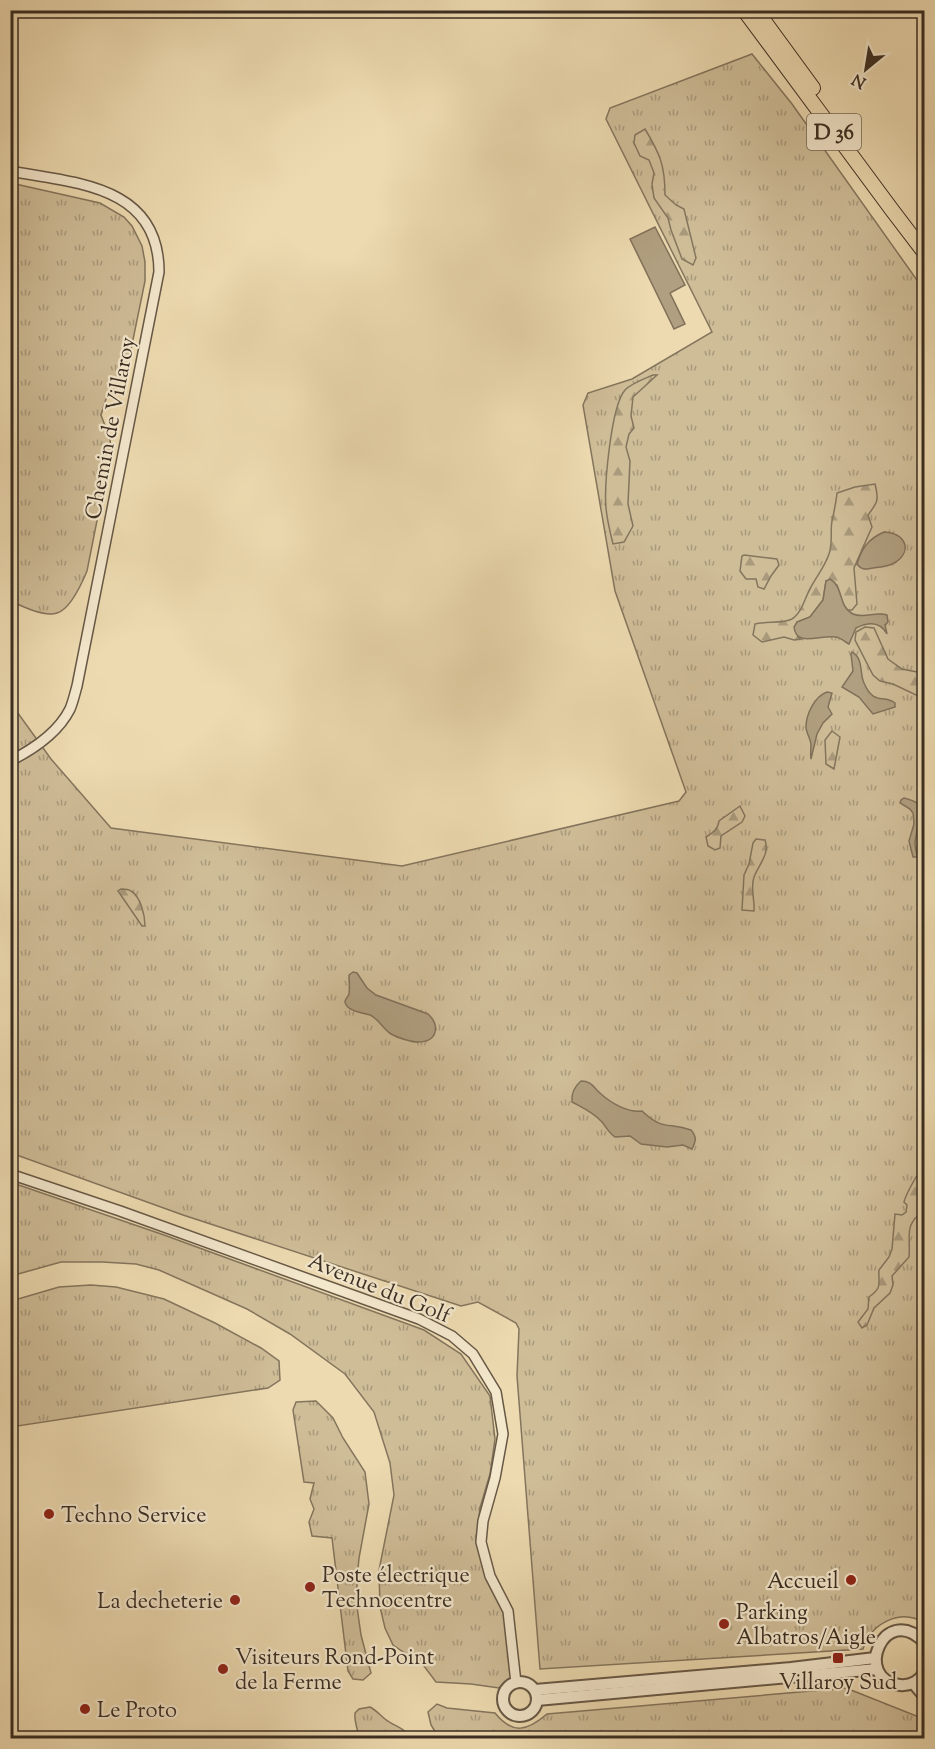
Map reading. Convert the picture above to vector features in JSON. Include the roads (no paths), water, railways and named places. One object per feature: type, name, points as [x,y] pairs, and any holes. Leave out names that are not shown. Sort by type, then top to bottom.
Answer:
[{"type":"main road","name":"D 36","points":[[744,10],[924,252]]},
{"type":"main road","name":"D 36","points":[[756,10],[924,239]]},
{"type":"street","name":"Chemin de Villaroy","points":[[10,171],[101,189],[117,196],[142,218],[153,236],[159,259],[157,285],[77,686],[70,709],[53,730],[38,746],[10,761]]},
{"type":"street","name":"Avenue du Golf","points":[[10,1174],[420,1319],[452,1336],[473,1354],[496,1392],[502,1434],[495,1478],[483,1521],[481,1542],[490,1576],[508,1611],[516,1683],[504,1695],[504,1700],[509,1711],[514,1715],[525,1716],[533,1710],[536,1695]]},
{"type":"street","points":[[924,1642],[910,1632],[899,1630],[885,1636],[876,1650],[876,1663],[882,1676],[896,1684],[905,1685],[921,1678],[924,1696]]},
{"type":"street","points":[[516,1683],[522,1682],[530,1685],[536,1695],[876,1663]]},
{"type":"place","name":"Techno Service","points":[[49,1514]]},
{"type":"place","name":"Accueil","points":[[851,1580]]},
{"type":"place","name":"Poste électrique Technocentre","points":[[310,1587]]},
{"type":"place","name":"La decheterie","points":[[235,1600]]},
{"type":"place","name":"Parking Albatros/Aigle","points":[[724,1624]]},
{"type":"place","name":"Villaroy Sud","points":[[838,1658]]},
{"type":"place","name":"Visiteurs Rond-Point de la Ferme","points":[[223,1669]]},
{"type":"place","name":"Le Proto","points":[[85,1709]]}]
